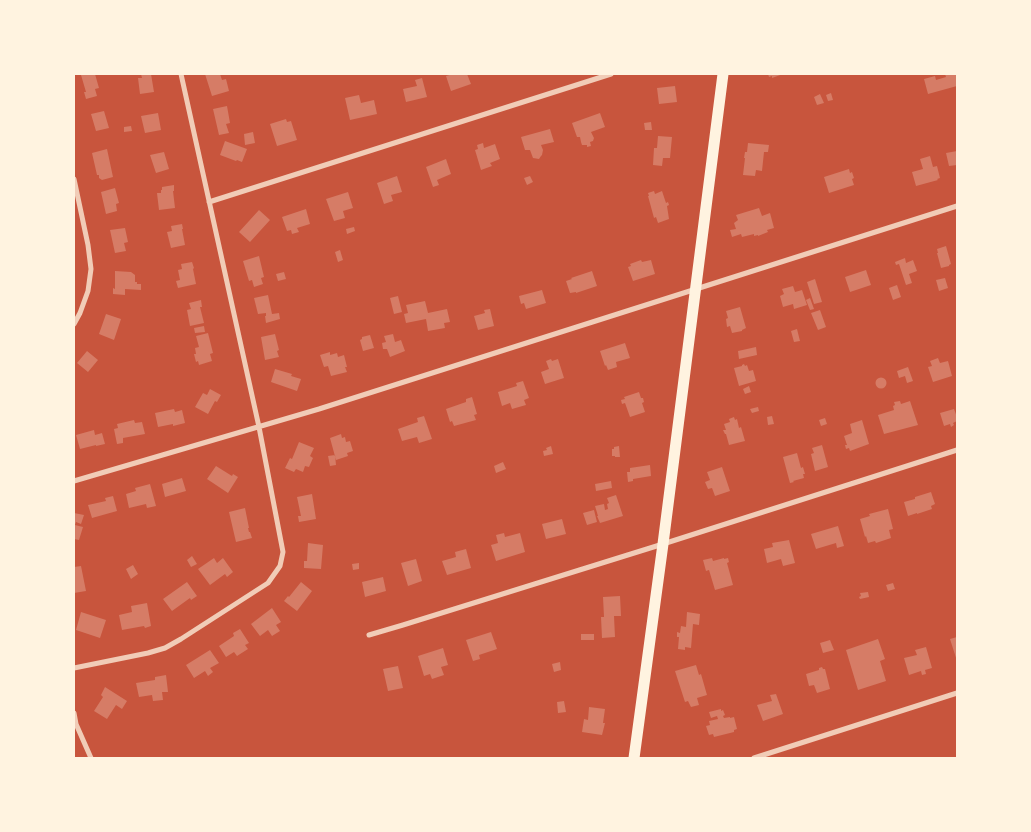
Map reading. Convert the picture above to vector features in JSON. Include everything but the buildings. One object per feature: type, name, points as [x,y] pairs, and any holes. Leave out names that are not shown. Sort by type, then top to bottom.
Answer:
[{"type":"main road","points":[[634,758],[723,74]]},
{"type":"street","points":[[74,668],[165,648],[268,583],[280,566],[284,552],[259,427],[181,74]]},
{"type":"street","points":[[209,202],[611,74]]},
{"type":"street","points":[[74,179],[88,245],[91,269],[88,291],[74,324]]},
{"type":"street","points":[[74,481],[259,427],[694,291],[957,206]]},
{"type":"street","points":[[369,635],[957,450]]},
{"type":"street","points":[[754,758],[957,692]]},
{"type":"street","points":[[74,713],[76,724],[90,758]]}]
